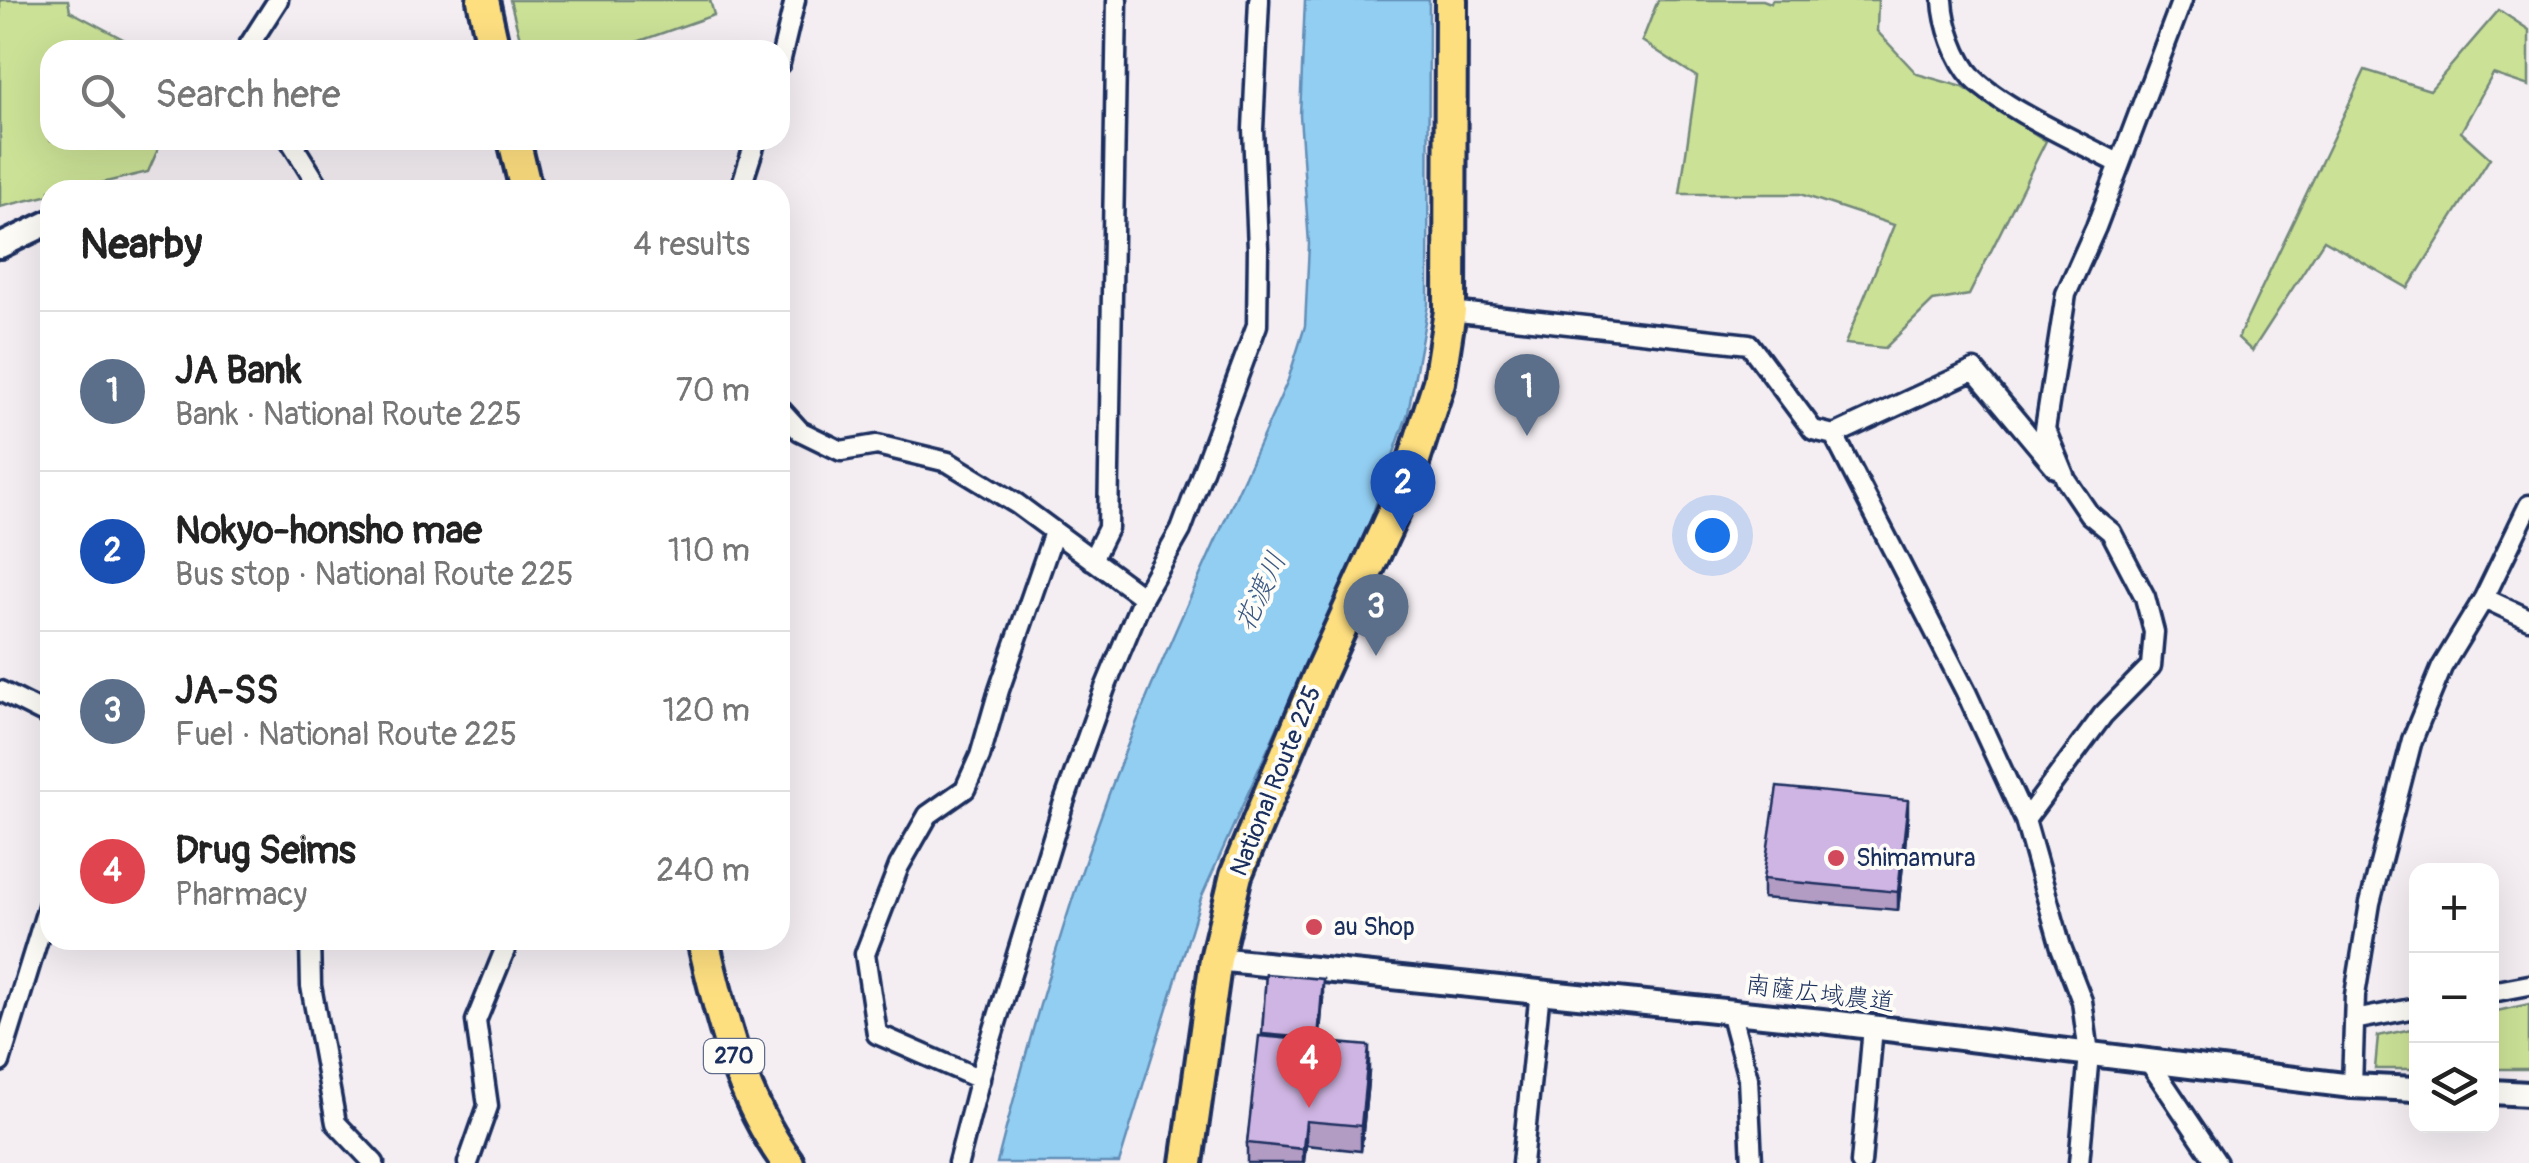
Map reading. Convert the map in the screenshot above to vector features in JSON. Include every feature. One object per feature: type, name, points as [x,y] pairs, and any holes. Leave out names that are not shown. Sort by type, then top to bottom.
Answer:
[{"type":"highway","points":[[483,0],[492,40]]},
{"type":"highway","name":"National Route 225","points":[[1187,1163],[1216,960],[1236,875],[1406,485],[1439,382],[1450,311],[1452,0]]},
{"type":"highway","points":[[516,150],[524,180]]},
{"type":"highway","name":"270","points":[[706,950],[728,1040],[748,1094],[788,1163]]},
{"type":"street","points":[[252,40],[278,0]]},
{"type":"street","points":[[785,40],[795,0]]},
{"type":"street","points":[[1092,560],[1108,528],[1117,0]]},
{"type":"street","points":[[958,1163],[1063,805],[1105,688],[1144,598],[1181,530],[1257,325],[1252,129],[1259,0]]},
{"type":"street","points":[[1943,0],[1944,25],[1972,77],[2019,110],[2120,164]]},
{"type":"street","points":[[2066,480],[2045,429],[2066,294],[2182,0]]},
{"type":"street","points":[[296,150],[316,180]]},
{"type":"street","points":[[743,180],[753,150]]},
{"type":"street","points":[[0,246],[40,227]]},
{"type":"street","points":[[1450,311],[1749,344],[1813,430],[1834,434],[1974,370],[2066,480],[2089,514],[2111,532],[2145,597],[2154,632],[2151,666],[2103,715],[2025,820]]},
{"type":"street","points":[[790,420],[800,431],[841,451],[877,445],[948,462],[991,487],[1144,598]]},
{"type":"street","points":[[1834,434],[1966,692],[2025,820],[2052,918],[2082,1001],[2089,1054],[2079,1163]]},
{"type":"street","points":[[2352,1086],[2355,996],[2370,903],[2412,740],[2442,667],[2484,598],[2529,505]]},
{"type":"street","points":[[980,1079],[877,1034],[865,954],[900,866],[928,814],[965,789],[980,756],[1054,532]]},
{"type":"street","points":[[2484,598],[2529,619]]},
{"type":"street","points":[[0,690],[40,711]]},
{"type":"street","points":[[0,1062],[40,932]]},
{"type":"street","points":[[310,950],[311,986],[336,1123],[374,1163]]},
{"type":"street","points":[[468,1163],[488,1106],[476,1021],[504,950]]},
{"type":"street","name":"南薩広域農道","points":[[1216,960],[1730,1011],[2150,1063],[2409,1089]]},
{"type":"street","points":[[2499,990],[2529,984]]},
{"type":"street","points":[[1522,1163],[1540,991]]},
{"type":"street","points":[[2354,1020],[2409,1009]]},
{"type":"street","points":[[1730,1011],[1748,1078],[1752,1163]]},
{"type":"street","points":[[1861,1163],[1873,1028]]},
{"type":"street","points":[[2150,1063],[2216,1163]]},
{"type":"street","points":[[2499,1092],[2529,1094]]},
{"type":"green space","points":[[0,0],[68,0],[70,11],[125,40],[40,40],[40,150],[158,150],[148,172],[114,180],[40,180],[40,197],[0,207]]},
{"type":"green space","points":[[510,0],[710,0],[714,15],[643,40],[520,40]]},
{"type":"green space","points":[[1658,0],[1878,0],[1877,31],[1917,74],[1963,87],[2046,141],[1969,295],[1933,301],[1885,348],[1845,344],[1894,225],[1800,194],[1680,194],[1697,77],[1642,41]]},
{"type":"green space","points":[[2499,10],[2529,30],[2529,86],[2493,74],[2461,132],[2490,158],[2408,288],[2324,240],[2252,351],[2238,338],[2365,70],[2430,90]]},
{"type":"green space","points":[[2529,1004],[2529,1069],[2499,1069],[2499,1010]]},
{"type":"green space","points":[[2409,1029],[2409,1069],[2375,1069],[2378,1036]]},
{"type":"water","name":"花渡川","points":[[1305,0],[1429,0],[1428,305],[1408,413],[1370,521],[1201,898],[1119,1163],[997,1163],[1055,954],[1107,800],[1164,656],[1288,380],[1305,326],[1309,244],[1300,115]]},
{"type":"building","name":"Shimamura","points":[[1777,787],[1908,800],[1898,892],[1763,879]]},
{"type":"building","points":[[1266,974],[1323,979],[1318,1039],[1262,1034]]},
{"type":"building","points":[[1259,1036],[1369,1046],[1361,1126],[1306,1121],[1303,1149],[1247,1143]]},
{"type":"place","name":"JA Bank","points":[[1527,436]]},
{"type":"place","name":"Nokyo-honsho mae","points":[[1403,532]]},
{"type":"place","name":"JA-SS","points":[[1376,656]]},
{"type":"place","name":"Shimamura","points":[[1836,858]]},
{"type":"place","name":"au Shop","points":[[1314,927]]},
{"type":"place","name":"Drug Seims","points":[[1309,1108]]}]
